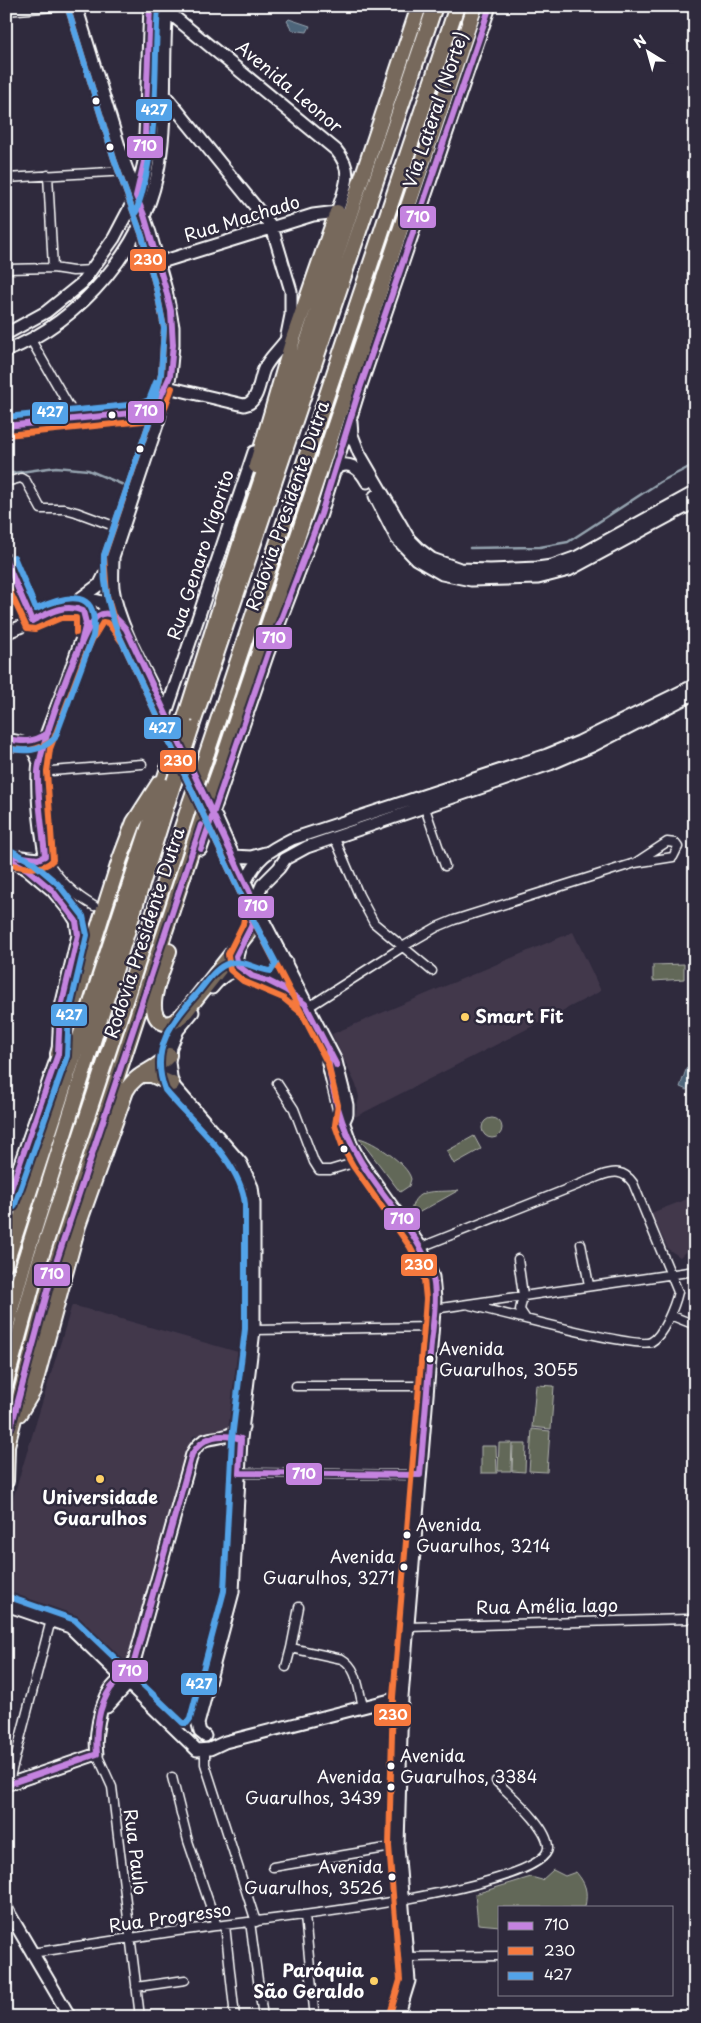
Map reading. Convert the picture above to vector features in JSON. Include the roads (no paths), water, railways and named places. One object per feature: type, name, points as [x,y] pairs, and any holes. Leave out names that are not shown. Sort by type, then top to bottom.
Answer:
[{"type":"highway","name":"Rodovia Presidente Dutra","points":[[188,724],[243,535],[419,6]]},
{"type":"highway","name":"Rodovia Presidente Dutra","points":[[6,1263],[169,775],[435,6]]},
{"type":"highway","name":"Rodovia Presidente Dutra","points":[[6,1382],[37,1269],[190,803],[457,6]]},
{"type":"highway","name":"Rodovia Presidente Dutra","points":[[6,1481],[6,1448],[54,1268],[206,821],[221,766],[287,564],[367,332],[475,6]]},
{"type":"highway","points":[[243,535],[243,520],[247,498],[291,348],[337,212]]},
{"type":"highway","points":[[235,670],[241,665],[253,635],[349,358],[367,332]]},
{"type":"highway","name":"Rodovia Presidente Dutra","points":[[6,1328],[169,775]]},
{"type":"highway","points":[[58,1054],[134,822],[144,804],[169,775]]},
{"type":"highway","points":[[206,821],[201,849],[153,1005],[154,1015],[164,1023],[170,1023],[182,1015],[248,933]]},
{"type":"highway","points":[[11,1428],[33,1391],[78,1226],[126,1091],[135,1078],[157,1066],[169,1055]]},
{"type":"highway","points":[[140,1075],[149,1074],[172,1084]]},
{"type":"street","points":[[6,11],[66,6]]},
{"type":"street","points":[[6,633],[80,599],[100,584],[113,557],[152,444],[168,381],[173,345],[173,327],[166,290],[127,172],[76,6]]},
{"type":"street","points":[[6,334],[46,312],[82,283],[106,251],[136,196],[144,162],[150,6]]},
{"type":"street","name":"Via Lateral (Norte)","points":[[201,849],[268,653],[314,534],[352,415],[490,6]]},
{"type":"street","points":[[6,351],[31,340],[70,314],[109,272],[144,222],[156,180],[162,135],[166,7]]},
{"type":"street","name":"Avenida Leonor","points":[[166,7],[342,157],[347,167],[348,178],[337,212]]},
{"type":"street","points":[[165,33],[176,25],[186,24]]},
{"type":"street","points":[[164,94],[272,227]]},
{"type":"street","points":[[144,140],[152,145],[162,135]]},
{"type":"street","points":[[6,178],[127,172]]},
{"type":"street","points":[[48,175],[53,268]]},
{"type":"street","name":"Rua Machado","points":[[158,263],[272,227],[324,213],[337,212]]},
{"type":"street","points":[[125,219],[144,222]]},
{"type":"street","name":"Rua Genaro Vigorito","points":[[126,629],[166,713],[268,407],[286,340],[291,315],[290,291],[272,227]]},
{"type":"street","points":[[106,251],[111,260],[109,272]]},
{"type":"street","points":[[6,270],[53,268],[73,271],[92,270]]},
{"type":"street","points":[[73,271],[80,276],[82,283]]},
{"type":"street","points":[[31,340],[77,420]]},
{"type":"street","points":[[168,381],[244,404],[250,403],[254,399],[265,367],[286,340]]},
{"type":"street","points":[[6,426],[141,413],[156,407],[168,381]]},
{"type":"street","points":[[141,413],[151,432],[152,444]]},
{"type":"street","points":[[352,415],[351,428],[354,444],[409,539],[432,558],[460,569],[537,568],[566,562],[695,492]]},
{"type":"street","points":[[334,471],[341,466],[350,465],[363,474],[398,538],[416,559],[442,574],[471,580],[538,578],[570,570],[695,502]]},
{"type":"street","points":[[6,482],[21,478],[26,481],[41,509],[65,509],[122,529]]},
{"type":"street","points":[[113,557],[113,588],[126,629]]},
{"type":"street","points":[[6,560],[32,621]]},
{"type":"street","points":[[80,599],[88,598],[99,601],[126,629]]},
{"type":"street","points":[[39,768],[42,747],[84,633],[86,618],[83,611],[72,608],[59,609]]},
{"type":"street","points":[[84,633],[99,615],[107,613],[116,617]]},
{"type":"street","points":[[233,856],[251,857],[292,840],[380,809],[547,756],[695,685]]},
{"type":"street","points":[[244,972],[238,966],[236,956],[254,921],[258,894],[262,885],[285,859],[297,851],[550,764],[592,746],[695,693]]},
{"type":"street","points":[[27,744],[38,740],[48,733]]},
{"type":"street","points":[[6,739],[27,744],[35,751],[39,768],[45,856],[52,890]]},
{"type":"street","points":[[39,768],[142,764]]},
{"type":"street","points":[[425,808],[444,866]]},
{"type":"street","points":[[380,809],[385,822]]},
{"type":"street","points":[[206,821],[233,856],[256,906],[328,1048],[328,1064],[339,1108],[351,1144],[360,1161],[421,1247],[433,1277],[433,1328],[402,1697],[398,1846],[408,1981],[398,2017]]},
{"type":"street","points":[[335,839],[359,896],[374,923],[432,971]]},
{"type":"street","points":[[292,840],[297,851]]},
{"type":"street","points":[[306,1006],[437,927],[635,863],[654,862],[673,857],[678,847],[672,842],[667,842],[635,863]]},
{"type":"street","points":[[245,882],[254,864],[266,852]]},
{"type":"street","points":[[6,857],[38,859],[45,856]]},
{"type":"street","points":[[45,856],[67,887],[81,899],[94,906]]},
{"type":"street","points":[[6,857],[27,868],[52,890],[76,921],[78,935],[60,1011],[58,1054],[6,1204]]},
{"type":"street","points":[[268,981],[277,978],[283,972],[286,962]]},
{"type":"street","points":[[225,1742],[205,1736],[200,1732],[198,1724],[233,1592],[241,1439],[254,1330],[254,1204],[252,1187],[241,1163],[172,1084],[169,1055],[178,1030],[218,981],[230,972],[244,972],[268,981],[286,990],[306,1006]]},
{"type":"street","points":[[277,1083],[294,1109],[314,1162],[319,1170],[330,1170],[360,1161]]},
{"type":"street","points":[[421,1247],[600,1176],[618,1172],[629,1177],[633,1184],[678,1292],[670,1314],[653,1341],[638,1344],[470,1305]]},
{"type":"street","points":[[581,1244],[590,1286]]},
{"type":"street","points":[[518,1259],[523,1295],[520,1310],[526,1319]]},
{"type":"street","points":[[434,1309],[695,1270]]},
{"type":"street","points":[[670,1314],[695,1325]]},
{"type":"street","points":[[254,1330],[433,1328]]},
{"type":"street","points":[[296,1386],[428,1386]]},
{"type":"street","points":[[7,1785],[97,1754],[96,1735],[101,1718],[132,1669],[192,1454],[201,1441],[209,1437],[227,1435],[242,1427]]},
{"type":"street","points":[[227,1435],[241,1439]]},
{"type":"street","points":[[239,1474],[420,1475]]},
{"type":"street","points":[[6,1605],[70,1627],[200,1749]]},
{"type":"street","points":[[286,1667],[299,1607]]},
{"type":"street","name":"Rua Amélia lago","points":[[408,1627],[687,1619]]},
{"type":"street","points":[[7,1785],[51,1620]]},
{"type":"street","points":[[291,1648],[342,1659],[347,1662],[354,1670],[363,1706]]},
{"type":"street","points":[[200,1749],[402,1697]]},
{"type":"street","points":[[179,1731],[190,1732],[198,1724]]},
{"type":"street","points":[[205,1736],[199,1740],[200,1749],[253,1922],[263,2017]]},
{"type":"street","name":"Rua Paulo","points":[[97,1754],[112,1787],[140,2017]]},
{"type":"street","points":[[172,1777],[188,1841],[221,1926],[235,2017]]},
{"type":"street","name":"Rua Progresso","points":[[31,1953],[130,1938],[305,1916],[402,1900],[500,1878],[537,1863],[546,1854],[548,1849],[547,1841],[538,1823],[496,1781]]},
{"type":"street","points":[[273,1867],[398,1846]]},
{"type":"street","points":[[6,1908],[70,2017]]},
{"type":"street","points":[[305,1916],[314,2009]]},
{"type":"street","points":[[407,1957],[498,1956]]},
{"type":"street","points":[[136,1987],[185,1980]]},
{"type":"water","points":[[289,19],[310,26],[307,32],[292,30],[287,21]]},
{"type":"water","points":[[687,1067],[695,1070],[687,1090],[680,1087]]},
{"type":"waterway","points":[[470,548],[540,547],[568,542],[660,482],[695,464]]},
{"type":"waterway","points":[[6,474],[56,467],[88,470],[126,486]]},
{"type":"tunnel","points":[[166,713],[210,806]]},
{"type":"place","name":"Smart Fit","points":[[465,1017]]},
{"type":"place","name":"Avenida Guarulhos, 3055","points":[[430,1359]]},
{"type":"place","name":"Universidade Guarulhos","points":[[100,1479]]},
{"type":"place","name":"Avenida Guarulhos, 3214","points":[[407,1535]]},
{"type":"place","name":"Avenida Guarulhos, 3271","points":[[404,1567]]},
{"type":"place","name":"Avenida Guarulhos, 3384","points":[[391,1766]]},
{"type":"place","name":"Avenida Guarulhos, 3439","points":[[391,1787]]},
{"type":"place","name":"Avenida Guarulhos, 3526","points":[[392,1877]]},
{"type":"place","name":"Paróquia São Geraldo","points":[[374,1981]]}]
